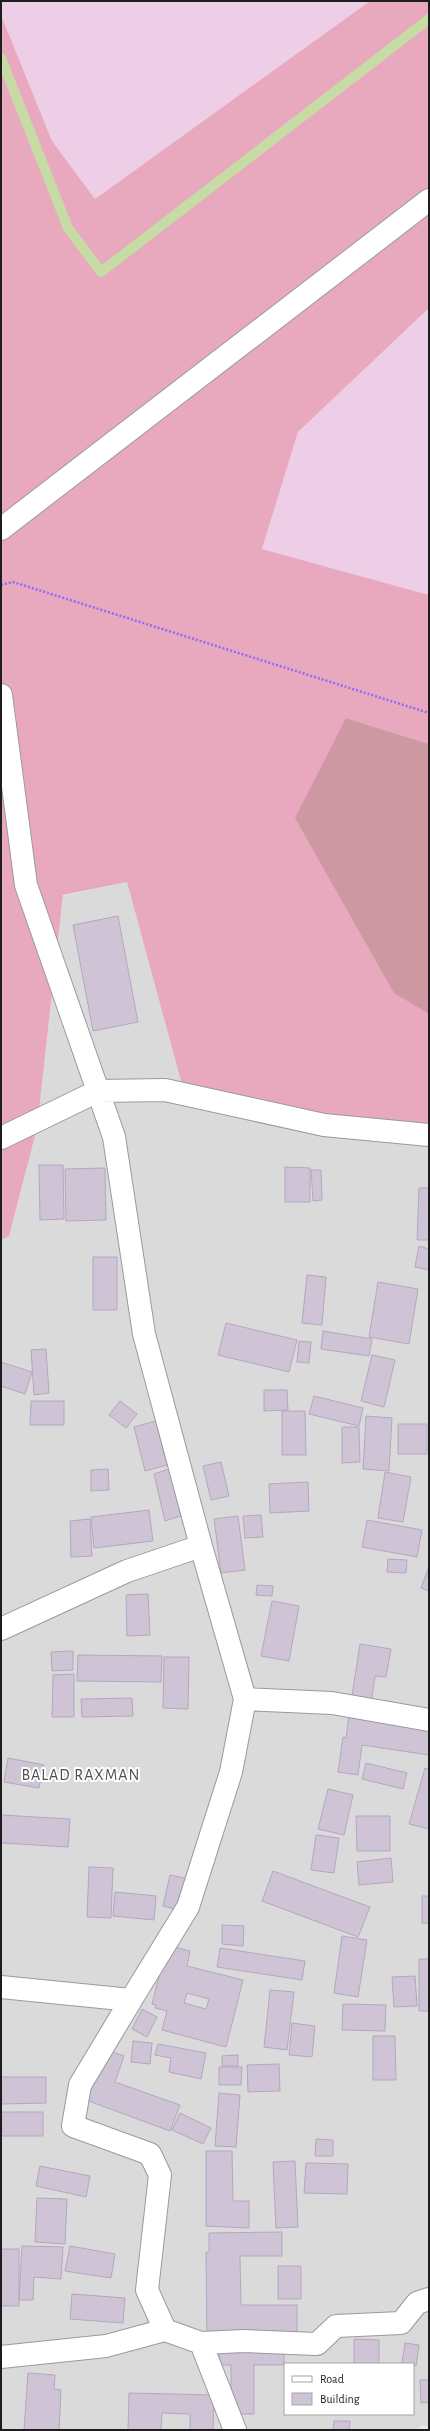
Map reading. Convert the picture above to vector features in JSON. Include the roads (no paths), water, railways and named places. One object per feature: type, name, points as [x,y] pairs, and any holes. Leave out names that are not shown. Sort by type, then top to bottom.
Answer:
[{"type":"street","points":[[1,529],[429,200]]},
{"type":"street","points":[[1,695],[26,885],[114,1137],[144,1334],[201,1546],[245,1699],[232,1772],[188,1907],[80,2085],[73,2126],[150,2154],[160,2175],[147,2290],[165,2330]]},
{"type":"street","points":[[1,1138],[98,1091],[165,1090],[324,1125],[429,1135]]},
{"type":"street","points":[[1,1629],[127,1572],[201,1546]]},
{"type":"street","points":[[245,1699],[332,1703],[429,1720]]},
{"type":"street","points":[[1,1987],[131,2000]]},
{"type":"street","points":[[1,2357],[106,2346],[165,2330],[201,2343],[244,2341],[317,2344],[336,2326],[401,2323],[417,2303],[429,2299]]},
{"type":"street","points":[[201,2343],[235,2430]]},
{"type":"waterway","points":[[1,58],[68,228],[101,272],[429,19]]},
{"type":"district","name":"BALAD RAXMAN","points":[[81,1774]]}]
